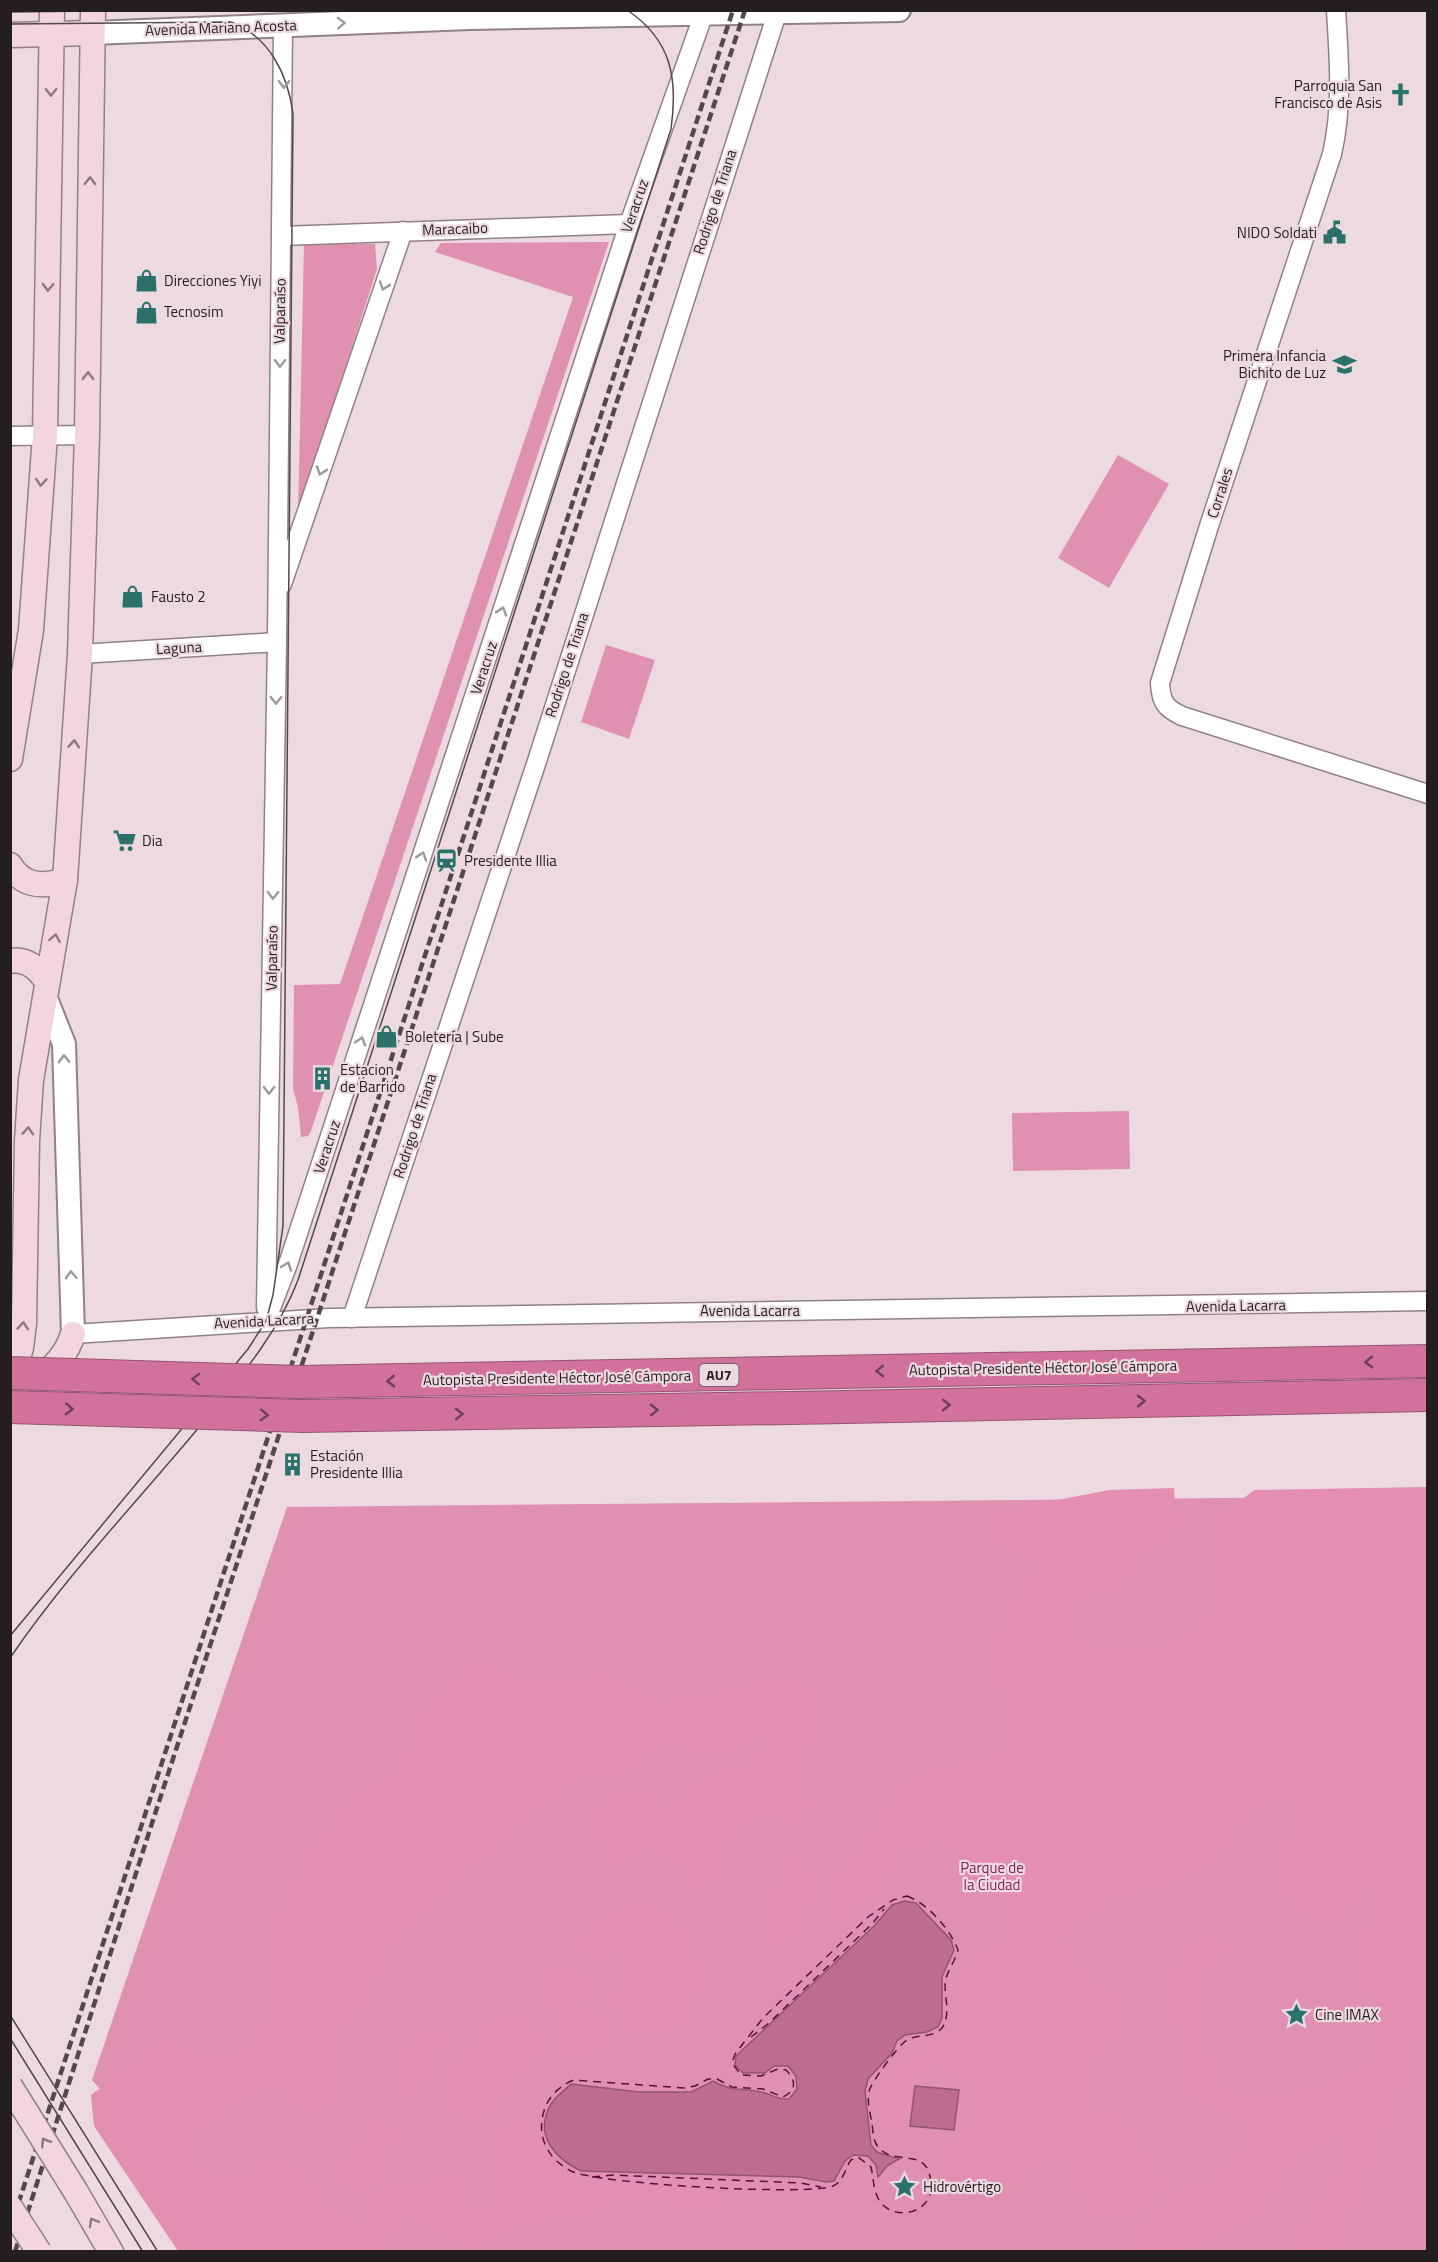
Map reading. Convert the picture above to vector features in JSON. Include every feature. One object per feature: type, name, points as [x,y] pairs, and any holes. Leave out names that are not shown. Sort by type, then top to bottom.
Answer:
[{"type":"highway","name":"Autopista Presidente Héctor José Cámpora","points":[[10,1373],[298,1382],[1428,1361]]},
{"type":"highway","points":[[10,1407],[303,1416],[1428,1395]]},
{"type":"main road","name":"Avenida Mariano Acosta","points":[[10,35],[52,22],[92,22]]},
{"type":"main road","points":[[10,759],[32,630],[45,435],[52,22]]},
{"type":"main road","points":[[10,1383],[21,1348],[24,1323],[27,1141],[31,1080],[65,880],[80,654],[87,435],[92,22]]},
{"type":"main road","points":[[10,865],[15,872],[30,883],[48,886],[65,880]]},
{"type":"main road","points":[[10,962],[29,963],[40,971],[46,989]]},
{"type":"main road","points":[[10,1393],[38,1379],[60,1359],[69,1348],[73,1334]]},
{"type":"main road","points":[[10,2086],[111,2252]]},
{"type":"main road","points":[[10,2207],[39,2252]]},
{"type":"street","name":"Avenida Mariano Acosta","points":[[92,22],[283,26],[470,14],[702,16],[899,10]]},
{"type":"street","name":"Corrales","points":[[1336,10],[1340,94],[1339,125],[1332,154],[1209,526],[1160,683],[1160,697],[1167,709],[1182,716],[1428,794]]},
{"type":"street","name":"Rodrigo de Triana","points":[[352,1317],[536,764],[777,12]]},
{"type":"street","name":"Veracruz","points":[[266,1321],[288,1264],[629,224],[702,16]]},
{"type":"street","name":"Valparaíso","points":[[266,1321],[277,642],[283,26]]},
{"type":"street","name":"Maracaibo","points":[[281,236],[629,224]]},
{"type":"street","name":"Valparaíso","points":[[277,595],[403,231]]},
{"type":"street","points":[[10,436],[87,435]]},
{"type":"street","name":"Laguna","points":[[80,654],[277,642]]},
{"type":"street","points":[[46,989],[63,1044],[73,1334]]},
{"type":"street","name":"Avenida Lacarra","points":[[73,1334],[352,1317],[1428,1301]]},
{"type":"green space","points":[[609,242],[311,1131],[308,1136],[301,1137],[298,1107],[293,1089],[294,985],[340,984],[573,297],[435,252],[441,243]]},
{"type":"green space","points":[[304,244],[375,244],[377,269],[298,516]]},
{"type":"green space","points":[[1118,455],[1169,484],[1109,588],[1058,558]]},
{"type":"green space","points":[[606,645],[655,660],[629,739],[581,722]]},
{"type":"green space","points":[[1129,1111],[1130,1169],[1013,1171],[1012,1113]]},
{"type":"green space","points":[[1427,1487],[1427,2014],[1336,2251],[1291,2251],[1304,2223],[1354,2145],[1339,2131],[1295,2161],[1253,2217],[1188,2251],[1124,2251],[1175,2193],[1220,2176],[1247,2140],[1240,2115],[1193,2104],[1172,2003],[1179,1948],[1209,1930],[1229,1946],[1206,1971],[1200,2026],[1214,2087],[1269,2099],[1346,2079],[1381,2057],[1383,2040],[1357,1959],[1373,1909],[1386,1895],[1364,1880],[1347,1915],[1315,1921],[1286,1891],[1279,1854],[1301,1827],[1304,1801],[1269,1800],[1234,1826],[1217,1861],[1172,1881],[1110,1898],[1057,1937],[1085,1975],[1120,1997],[1117,2034],[1080,2072],[1083,2116],[1122,2113],[1134,2144],[1164,2178],[1159,2197],[1139,2213],[1088,2218],[1073,2162],[1047,2159],[990,2198],[952,2192],[942,2159],[954,2140],[974,2123],[970,2082],[943,2064],[915,2078],[904,2124],[884,2128],[877,2101],[892,2078],[909,2061],[954,2035],[965,1972],[980,1951],[1009,1943],[1011,1909],[970,1858],[935,1842],[897,1851],[884,1882],[831,1926],[827,1895],[909,1775],[952,1768],[1001,1750],[1012,1708],[987,1666],[1004,1617],[1038,1567],[995,1543],[992,1513],[1109,1490],[1174,1488],[1177,1531],[1139,1553],[1123,1587],[1075,1599],[1076,1638],[1115,1653],[1178,1642],[1221,1606],[1213,1554],[1224,1514],[1254,1490]]},
{"type":"green space","name":"Parque de la Ciudad","points":[[1427,1496],[1427,2251],[229,2251],[146,2141],[92,2080],[287,1507]]},
{"type":"green space","points":[[475,1660],[530,1684],[602,1675],[663,1702],[786,1679],[820,1688],[818,1728],[794,1762],[809,1801],[800,1825],[763,1813],[725,1839],[723,1870],[700,1889],[680,1866],[650,1846],[617,1864],[598,1837],[600,1803],[616,1790],[651,1795],[666,1815],[691,1782],[739,1768],[765,1753],[761,1733],[723,1751],[661,1746],[616,1775],[575,1776],[455,1882],[389,1949],[356,2017],[330,2040],[340,2069],[330,2103],[311,2110],[279,2089],[249,2094],[184,2138],[200,2167],[239,2182],[272,2156],[308,2179],[334,2217],[361,2224],[369,2195],[394,2179],[427,2182],[455,2176],[468,2207],[492,2207],[496,2171],[492,2130],[525,2114],[553,2165],[579,2181],[633,2186],[688,2186],[726,2192],[721,2209],[645,2200],[606,2202],[580,2216],[528,2221],[469,2251],[415,2214],[389,2232],[385,2251],[178,2251],[94,2126],[91,2095],[163,2041],[227,2061],[262,2038],[272,1989],[275,1923],[306,1859],[348,1804],[399,1770],[425,1709]]},
{"type":"green space","points":[[790,1853],[813,1873],[803,1932],[766,1947],[768,1911]]},
{"type":"green space","points":[[640,1900],[673,1914],[699,1964],[693,2011],[670,2035],[632,2033],[612,2001],[634,1959],[618,1950],[597,1965],[580,1948],[593,1921]]},
{"type":"green space","points":[[561,1965],[584,1973],[599,1972],[596,1988],[575,2002],[605,2020],[607,2045],[591,2059],[565,2060],[567,2021],[545,1999],[536,1969]]},
{"type":"green space","points":[[517,2011],[533,2024],[541,2047],[512,2078],[502,2100],[469,2124],[446,2097],[445,2070],[472,2050],[486,2024]]},
{"type":"green space","points":[[425,2026],[448,2035],[419,2091],[399,2103],[392,2064],[417,2039]]},
{"type":"green space","points":[[374,2120],[402,2129],[378,2157],[382,2175],[360,2195],[333,2174],[363,2143]]},
{"type":"shaded area","points":[[904,1901],[916,1903],[951,1940],[954,1950],[942,1977],[942,2018],[938,2027],[927,2032],[905,2035],[897,2041],[892,2053],[868,2079],[865,2091],[871,2145],[877,2152],[899,2159],[887,2166],[878,2177],[876,2165],[868,2156],[853,2155],[845,2161],[834,2181],[826,2182],[799,2177],[581,2171],[555,2152],[546,2135],[544,2126],[546,2115],[553,2101],[571,2084],[639,2092],[691,2092],[713,2081],[732,2088],[789,2099],[797,2089],[796,2076],[788,2066],[774,2066],[765,2073],[743,2073],[735,2065],[736,2056],[874,1926],[892,1905]]},
{"type":"shaded area","points":[[915,2086],[959,2090],[954,2130],[910,2126]]},
{"type":"ferry route","points":[[907,1896],[937,1918],[950,1934],[958,1950],[945,1984],[947,2014],[944,2025],[933,2034],[911,2038],[903,2043],[869,2091],[869,2107],[878,2147],[887,2154],[920,2161],[930,2174],[930,2196],[920,2208],[905,2213],[890,2210],[883,2205],[876,2192],[871,2167],[858,2157],[851,2160],[842,2178],[833,2186],[785,2190],[658,2184],[588,2176],[571,2171],[550,2154],[543,2138],[544,2111],[555,2092],[574,2080],[684,2088],[695,2086],[708,2079],[717,2079],[732,2087],[763,2089],[783,2097],[788,2094],[794,2085],[792,2077],[786,2070],[778,2069],[761,2076],[741,2075],[732,2063],[735,2054],[763,2018],[868,1917],[893,1900],[907,1896]]},
{"type":"ferry route","points":[[751,2037],[769,2023],[872,1924],[884,1909]]},
{"type":"ferry route","points":[[592,2177],[613,2175],[801,2183],[821,2187]]},
{"type":"tram line","points":[[10,12],[177,10]]},
{"type":"tram line","points":[[10,1658],[80,1566],[219,1404],[245,1370],[280,1318],[298,1280],[671,129],[672,77],[663,48],[654,34],[627,10]]},
{"type":"tram line","points":[[10,24],[231,22],[256,37],[275,59],[287,85],[293,114],[283,1226],[273,1295],[266,1321],[248,1349],[10,1636]]},
{"type":"tram line","points":[[10,2015],[158,2252]]},
{"type":"tram line","points":[[10,2038],[143,2252]]},
{"type":"railway","points":[[10,2229],[733,10]]},
{"type":"railway","points":[[15,2252],[153,1820],[745,10]]},
{"type":"place","name":"Parroquia San Francisco de Asis","points":[[1400,95]]},
{"type":"place","name":"NIDO Soldati","points":[[1335,233]]},
{"type":"place","name":"Direcciones Yiyi","points":[[146,281]]},
{"type":"place","name":"Tecnosim","points":[[146,312]]},
{"type":"place","name":"Primera Infancia Bichito de Luz","points":[[1344,365]]},
{"type":"place","name":"Fausto 2","points":[[133,597]]},
{"type":"place","name":"Dia","points":[[124,841]]},
{"type":"place","name":"Presidente Illia","points":[[446,861]]},
{"type":"place","name":"Boletería | Sube","points":[[387,1037]]},
{"type":"place","name":"Estacion de Barrido","points":[[322,1079]]},
{"type":"place","name":"Estación Presidente Illia","points":[[292,1465]]},
{"type":"place","name":"Cine IMAX","points":[[1297,2015]]},
{"type":"place","name":"Hidrovértigo","points":[[905,2187]]}]
